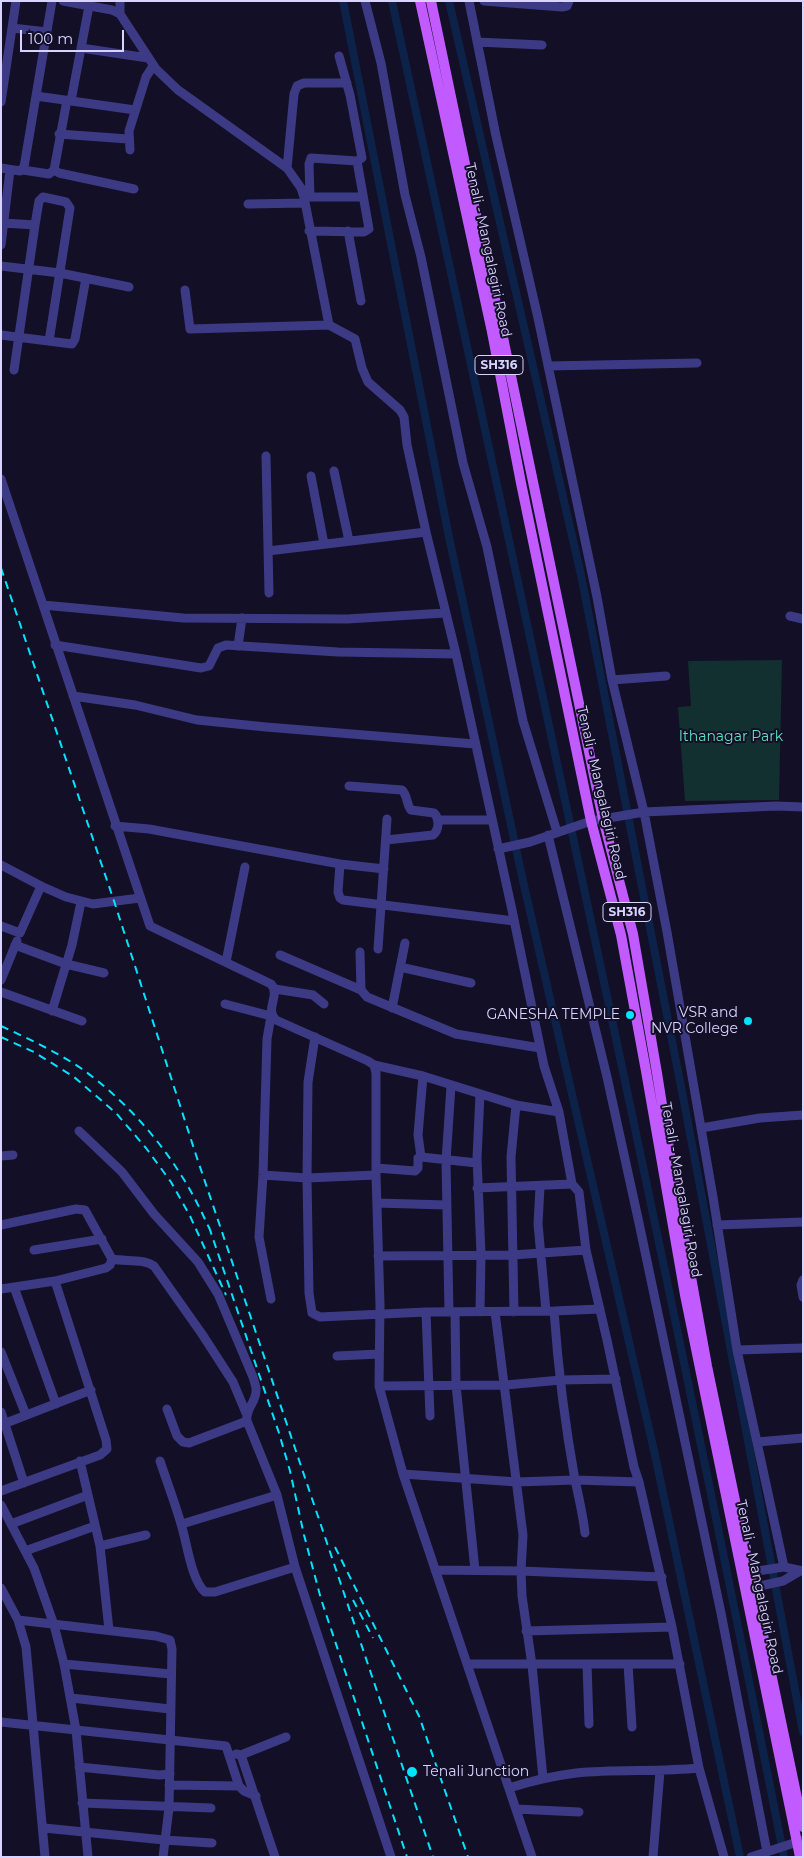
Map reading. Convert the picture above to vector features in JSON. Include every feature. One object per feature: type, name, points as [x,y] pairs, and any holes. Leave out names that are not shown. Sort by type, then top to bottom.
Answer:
[{"type":"main road","name":"Tenali - Mangalagiri Road","points":[[420,1],[492,332],[587,823],[621,935],[685,1295],[752,1588],[803,1827]]},
{"type":"main road","name":"Tenali - Mangalagiri Road","points":[[431,1],[632,934],[688,1264],[748,1572]]},
{"type":"main road","name":"Tenali - Mangalagiri Road","points":[[752,1588],[800,1857]]},
{"type":"street","points":[[1,102],[16,1]]},
{"type":"street","points":[[23,170],[52,1]]},
{"type":"street","points":[[63,1],[112,10],[120,14],[154,68],[172,84],[287,168],[306,199]]},
{"type":"street","points":[[120,1],[120,14]]},
{"type":"street","points":[[365,1],[381,63],[406,195],[421,256],[463,463],[487,546],[523,721],[557,832],[721,1613],[767,1852]]},
{"type":"street","points":[[569,1],[565,7],[484,1],[470,4],[597,597],[701,1128],[737,1350],[782,1567]]},
{"type":"street","points":[[1,245],[6,169],[49,174],[54,170],[59,134],[69,101],[89,6]]},
{"type":"street","points":[[12,28],[47,32]]},
{"type":"street","points":[[477,42],[542,45]]},
{"type":"street","points":[[81,48],[148,58]]},
{"type":"street","points":[[329,325],[323,287],[310,231],[306,199],[311,158],[361,160],[362,155],[347,83],[339,56]]},
{"type":"street","points":[[130,150],[128,139],[135,110],[146,76],[154,68]]},
{"type":"street","points":[[287,168],[294,94],[297,86],[304,83],[347,83]]},
{"type":"street","points":[[36,96],[135,110]]},
{"type":"street","points":[[59,134],[128,139]]},
{"type":"street","points":[[310,231],[364,232],[369,229],[357,161]]},
{"type":"street","points":[[54,170],[59,173],[134,189]]},
{"type":"street","points":[[14,370],[39,201],[43,197],[69,204],[70,212],[49,341]]},
{"type":"street","points":[[248,204],[364,197]]},
{"type":"street","points":[[3,218],[35,225]]},
{"type":"street","points":[[348,231],[361,301]]},
{"type":"street","points":[[1,266],[60,273],[130,287]]},
{"type":"street","points":[[1,335],[70,344],[74,342],[86,278]]},
{"type":"street","points":[[185,290],[190,329],[329,325],[355,339],[362,368],[368,382],[400,410],[404,417],[426,532],[456,654],[544,1066],[559,1112],[572,1184],[579,1192],[586,1250],[634,1467],[662,1577],[699,1768],[724,1857]]},
{"type":"street","points":[[548,366],[697,363]]},
{"type":"street","points":[[266,456],[269,593]]},
{"type":"street","points":[[334,471],[349,542]]},
{"type":"street","points":[[311,476],[324,544]]},
{"type":"street","points":[[1,479],[150,926],[271,984],[275,989],[267,1039],[260,1222],[260,1246],[271,1299]]},
{"type":"street","points":[[268,551],[426,532]]},
{"type":"street","points":[[43,605],[177,618],[347,619],[445,613]]},
{"type":"street","points":[[790,616],[803,619]]},
{"type":"street","points":[[238,646],[242,618]]},
{"type":"street","points":[[56,645],[200,668],[209,666],[218,648],[221,646],[338,652],[456,654]]},
{"type":"street","points":[[612,680],[666,676]]},
{"type":"street","points":[[73,696],[135,705],[196,720],[266,728],[475,744]]},
{"type":"street","points":[[349,786],[402,790],[411,810],[434,813],[438,820],[437,829],[433,835],[386,840]]},
{"type":"street","points":[[498,849],[530,842],[587,823],[640,813],[776,806],[803,807]]},
{"type":"street","points":[[378,949],[387,819]]},
{"type":"street","points":[[438,820],[492,820]]},
{"type":"street","points":[[116,826],[148,829],[340,864],[384,869]]},
{"type":"street","points":[[340,864],[338,892],[340,898],[381,905],[514,921]]},
{"type":"street","points":[[1,865],[41,886],[81,902],[93,904],[140,898]]},
{"type":"street","points":[[226,962],[245,867]]},
{"type":"street","points":[[1,980],[4,966],[15,946],[41,886]]},
{"type":"street","points":[[52,1011],[81,902]]},
{"type":"street","points":[[1,926],[20,933]]},
{"type":"street","points":[[392,1008],[405,943]]},
{"type":"street","points":[[15,946],[66,964],[104,973]]},
{"type":"street","points":[[360,952],[361,990]]},
{"type":"street","points":[[280,955],[361,990],[367,997],[456,1034],[540,1048]]},
{"type":"street","points":[[400,967],[471,983]]},
{"type":"street","points":[[275,989],[313,995],[324,1004]]},
{"type":"street","points":[[1,992],[82,1021]]},
{"type":"street","points":[[225,1004],[271,1016],[374,1065],[423,1076],[516,1105],[559,1112]]},
{"type":"street","points":[[314,1037],[308,1082],[307,1178],[312,1313],[320,1317],[426,1312],[514,1312],[600,1309]]},
{"type":"street","points":[[374,1065],[376,1073],[376,1172],[380,1314],[379,1386],[404,1474],[435,1570],[532,1857]]},
{"type":"street","points":[[263,1175],[307,1178],[376,1172],[415,1171],[418,1168],[418,1158],[421,1157],[418,1135],[423,1076]]},
{"type":"street","points":[[451,1086],[446,1161],[448,1256],[456,1385],[475,1570]]},
{"type":"street","points":[[480,1094],[477,1163],[481,1254],[480,1312]]},
{"type":"street","points":[[514,1312],[510,1157],[516,1105]]},
{"type":"street","points":[[701,1128],[760,1118],[803,1115]]},
{"type":"street","points":[[79,1131],[122,1172],[154,1214],[198,1262],[218,1294],[253,1377],[256,1390],[247,1417],[189,1443],[183,1442],[177,1436],[167,1409]]},
{"type":"street","points":[[1,1156],[13,1154]]},
{"type":"street","points":[[421,1157],[477,1163]]},
{"type":"street","points":[[477,1188],[572,1184]]},
{"type":"street","points":[[540,1186],[538,1224],[540,1254],[585,1533]]},
{"type":"street","points":[[377,1203],[446,1205]]},
{"type":"street","points":[[1,1225],[81,1209],[87,1212],[112,1259],[110,1265],[106,1268],[56,1281],[2,1286]]},
{"type":"street","points":[[718,1225],[803,1222]]},
{"type":"street","points":[[34,1250],[102,1239]]},
{"type":"street","points":[[378,1256],[512,1255],[586,1250]]},
{"type":"street","points":[[112,1259],[126,1262],[147,1261],[154,1266],[233,1382],[276,1495],[295,1567],[391,1857]]},
{"type":"street","points":[[803,1280],[801,1285],[803,1297]]},
{"type":"street","points":[[1,1491],[100,1455],[107,1449],[106,1440],[56,1281]]},
{"type":"street","points":[[14,1286],[56,1404]]},
{"type":"street","points":[[426,1312],[430,1416]]},
{"type":"street","points":[[495,1312],[506,1385],[523,1535],[521,1571],[543,1778]]},
{"type":"street","points":[[737,1350],[803,1348]]},
{"type":"street","points":[[337,1356],[379,1354]]},
{"type":"street","points":[[2,1357],[26,1415]]},
{"type":"street","points":[[379,1386],[506,1385],[561,1380],[616,1379]]},
{"type":"street","points":[[6,1423],[90,1390]]},
{"type":"street","points":[[1,1412],[24,1482]]},
{"type":"street","points":[[757,1442],[803,1438]]},
{"type":"street","points":[[80,1461],[100,1546],[109,1630]]},
{"type":"street","points":[[160,1461],[182,1524],[196,1577],[200,1587],[205,1592],[215,1592],[295,1567]]},
{"type":"street","points":[[404,1474],[467,1480],[517,1482],[575,1480],[639,1482]]},
{"type":"street","points":[[11,1524],[88,1495]]},
{"type":"street","points":[[182,1524],[276,1495]]},
{"type":"street","points":[[1,1505],[34,1568],[54,1625],[64,1664],[76,1730],[88,1857]]},
{"type":"street","points":[[25,1551],[95,1526]]},
{"type":"street","points":[[100,1546],[146,1535]]},
{"type":"street","points":[[748,1572],[782,1567],[801,1571]]},
{"type":"street","points":[[435,1570],[521,1571],[662,1577]]},
{"type":"street","points":[[752,1588],[782,1581],[801,1571]]},
{"type":"street","points":[[1,1588],[18,1620],[26,1647],[44,1828],[45,1857]]},
{"type":"street","points":[[18,1620],[156,1636],[170,1640],[172,1649],[169,1808],[163,1857]]},
{"type":"street","points":[[526,1631],[672,1627]]},
{"type":"street","points":[[64,1664],[171,1674]]},
{"type":"street","points":[[467,1664],[680,1664]]},
{"type":"street","points":[[587,1664],[589,1724]]},
{"type":"street","points":[[628,1664],[632,1727]]},
{"type":"street","points":[[71,1698],[170,1709]]},
{"type":"street","points":[[1,1722],[226,1746],[239,1786],[244,1792],[256,1796]]},
{"type":"street","points":[[228,1753],[242,1755],[286,1738]]},
{"type":"street","points":[[242,1755],[275,1857]]},
{"type":"street","points":[[80,1768],[159,1775],[170,1774]]},
{"type":"street","points":[[509,1788],[543,1778],[578,1773],[699,1768]]},
{"type":"street","points":[[653,1857],[660,1771]]},
{"type":"street","points":[[169,1785],[239,1786]]},
{"type":"street","points":[[82,1803],[169,1808],[211,1808]]},
{"type":"street","points":[[516,1809],[579,1812]]},
{"type":"street","points":[[44,1828],[212,1843]]},
{"type":"street","points":[[751,1857],[796,1842]]},
{"type":"green space","name":"Ithanagar Park","points":[[782,660],[779,800],[685,801],[678,707],[691,706],[688,661]]},
{"type":"waterway","points":[[343,1],[449,537],[523,881],[655,1455],[740,1857]]},
{"type":"waterway","points":[[392,1],[642,1160],[784,1857]]},
{"type":"waterway","points":[[449,1],[581,575],[684,1102],[803,1732]]},
{"type":"railway","points":[[1,568],[114,901],[196,1155],[433,1857]]},
{"type":"railway","points":[[1,1026],[43,1046],[82,1069],[124,1104],[149,1131],[171,1160],[197,1203],[211,1232]]},
{"type":"railway","points":[[1,1037],[34,1052],[74,1077],[116,1113],[146,1148],[171,1182],[190,1216],[226,1295]]},
{"type":"railway","points":[[209,1227],[279,1433],[321,1599],[407,1857]]},
{"type":"railway","points":[[335,1547],[419,1716],[468,1857]]},
{"type":"railway","points":[[353,1600],[373,1638]]},
{"type":"place","name":"GANESHA TEMPLE","points":[[630,1015]]},
{"type":"place","name":"VSR and NVR College","points":[[748,1021]]},
{"type":"place","name":"Tenali Junction","points":[[412,1772]]}]
